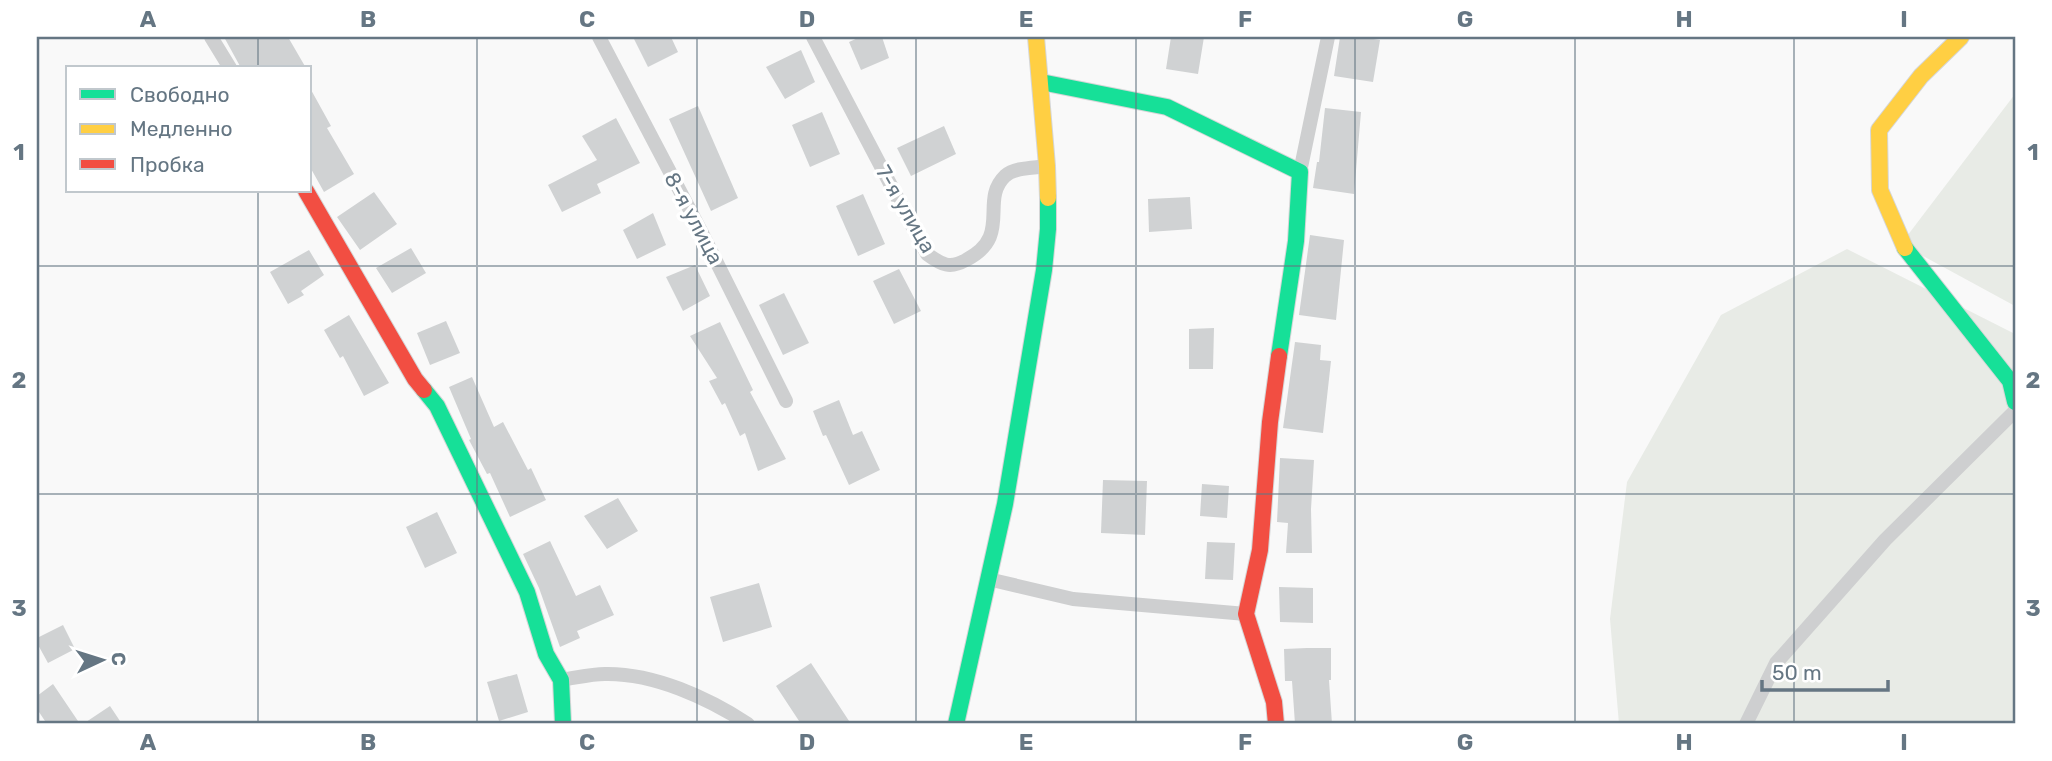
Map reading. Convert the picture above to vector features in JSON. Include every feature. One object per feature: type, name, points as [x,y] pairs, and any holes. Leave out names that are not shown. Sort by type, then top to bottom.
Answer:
[{"type":"street","points":[[211,37],[229,66]]},
{"type":"street","name":"8-я улица","points":[[599,37],[786,401]]},
{"type":"street","name":"7-я улица","points":[[813,37],[927,254],[944,266],[957,265],[984,249],[992,236],[995,199],[998,186],[1004,177],[1012,171],[1048,166]]},
{"type":"street","points":[[956,724],[1005,504],[1044,270],[1048,229],[1048,166],[1036,37]]},
{"type":"street","points":[[1276,724],[1274,702],[1246,614],[1260,550],[1270,422],[1296,241],[1300,172],[1328,37]]},
{"type":"street","points":[[1961,37],[1921,76],[1879,130],[1880,190],[1901,244],[2010,381],[2015,402]]},
{"type":"street","points":[[1041,82],[1167,107],[1300,172]]},
{"type":"street","points":[[307,192],[415,379],[437,406],[527,592],[546,654],[561,680],[563,724]]},
{"type":"street","points":[[1746,724],[1776,663],[1885,540],[2015,411]]},
{"type":"street","points":[[988,579],[1073,599],[1246,614]]},
{"type":"street","points":[[561,680],[607,674],[632,676],[698,697],[748,724]]},
{"type":"shaded area","points":[[2015,94],[2015,306],[1901,244]]},
{"type":"shaded area","points":[[1847,249],[2015,334],[2015,724],[1619,724],[1610,619],[1627,482],[1721,315]]},
{"type":"building","points":[[224,37],[288,37],[305,66],[240,66]]},
{"type":"building","points":[[633,37],[671,37],[678,52],[648,67]]},
{"type":"building","points":[[860,37],[882,37],[889,58],[861,70],[849,42]]},
{"type":"building","points":[[1171,37],[1204,37],[1198,74],[1166,69]]},
{"type":"building","points":[[1340,37],[1380,40],[1373,82],[1334,76]]},
{"type":"building","points":[[801,50],[815,82],[785,99],[766,67]]},
{"type":"building","points":[[312,92],[331,126],[327,128],[354,174],[324,192],[312,171]]},
{"type":"building","points":[[698,106],[738,198],[711,211],[669,119]]},
{"type":"building","points":[[1325,108],[1361,112],[1354,194],[1313,188]]},
{"type":"building","points":[[822,112],[840,154],[810,167],[792,125]]},
{"type":"building","points":[[616,118],[640,163],[597,184],[601,193],[562,212],[548,185],[597,160],[582,136]]},
{"type":"building","points":[[944,126],[956,154],[911,176],[897,148]]},
{"type":"building","points":[[374,192],[397,224],[360,250],[337,217]]},
{"type":"building","points":[[863,194],[885,244],[858,256],[836,206]]},
{"type":"building","points":[[1190,197],[1192,229],[1149,232],[1148,199]]},
{"type":"building","points":[[653,213],[666,245],[637,259],[623,230]]},
{"type":"building","points":[[1310,235],[1344,240],[1336,320],[1299,315]]},
{"type":"building","points":[[411,248],[426,273],[392,293],[376,268]]},
{"type":"building","points":[[309,250],[324,275],[301,291],[304,295],[288,304],[270,272]]},
{"type":"building","points":[[695,265],[710,296],[683,311],[666,277]]},
{"type":"building","points":[[899,269],[921,311],[894,324],[873,281]]},
{"type":"building","points":[[784,293],[809,343],[783,355],[759,305]]},
{"type":"building","points":[[349,315],[389,383],[364,396],[343,356],[340,358],[324,330]]},
{"type":"building","points":[[446,321],[460,353],[430,365],[417,333]]},
{"type":"building","points":[[720,322],[753,390],[750,392],[786,459],[758,471],[745,433],[740,436],[725,403],[722,405],[709,381],[717,378],[690,336]]},
{"type":"building","points":[[1214,328],[1213,369],[1189,369],[1189,329]]},
{"type":"building","points":[[1295,342],[1321,345],[1320,360],[1331,361],[1323,433],[1283,428]]},
{"type":"building","points":[[472,377],[494,427],[503,422],[528,470],[531,468],[546,500],[510,517],[490,473],[487,474],[469,440],[471,439],[449,387]]},
{"type":"building","points":[[839,400],[853,435],[862,431],[880,470],[849,485],[813,411]]},
{"type":"building","points":[[1280,458],[1314,460],[1312,553],[1286,553],[1288,523],[1277,522]]},
{"type":"building","points":[[1103,480],[1147,481],[1145,535],[1101,533]]},
{"type":"building","points":[[1202,484],[1229,486],[1227,518],[1200,516]]},
{"type":"building","points":[[618,498],[638,531],[607,549],[584,516]]},
{"type":"building","points":[[437,512],[457,553],[425,568],[406,527]]},
{"type":"building","points":[[550,541],[576,596],[600,585],[614,615],[577,631],[580,638],[560,647],[539,588],[523,554]]},
{"type":"building","points":[[1207,542],[1235,543],[1233,580],[1205,579]]},
{"type":"building","points":[[759,583],[772,627],[723,642],[710,597]]},
{"type":"building","points":[[1279,587],[1313,588],[1313,623],[1280,622]]},
{"type":"building","points":[[63,625],[75,649],[48,663],[37,638]]},
{"type":"building","points":[[1331,648],[1329,680],[1332,724],[1295,724],[1292,681],[1285,681],[1284,649]]},
{"type":"building","points":[[811,663],[851,724],[801,724],[776,686]]},
{"type":"building","points":[[517,674],[528,712],[499,721],[487,682]]},
{"type":"building","points":[[53,684],[80,724],[47,724],[37,709],[37,696]]},
{"type":"building","points":[[110,706],[122,724],[83,724]]},
{"type":"traffic: fast","points":[[1041,82],[1167,107],[1300,172],[1296,241],[1279,356]]},
{"type":"traffic: fast","points":[[956,724],[1005,504],[1044,270],[1048,198]]},
{"type":"traffic: fast","points":[[1905,248],[2010,381],[2015,402]]},
{"type":"traffic: fast","points":[[424,390],[437,406],[527,592],[546,654],[561,680],[563,724]]},
{"type":"traffic: slow","points":[[1036,37],[1048,198]]},
{"type":"traffic: slow","points":[[1905,248],[1880,190],[1879,130],[1921,76],[1961,37]]},
{"type":"traffic: jam","points":[[307,192],[415,379],[424,390]]},
{"type":"traffic: jam","points":[[1276,724],[1274,702],[1246,614],[1260,550],[1270,422],[1279,356]]}]
